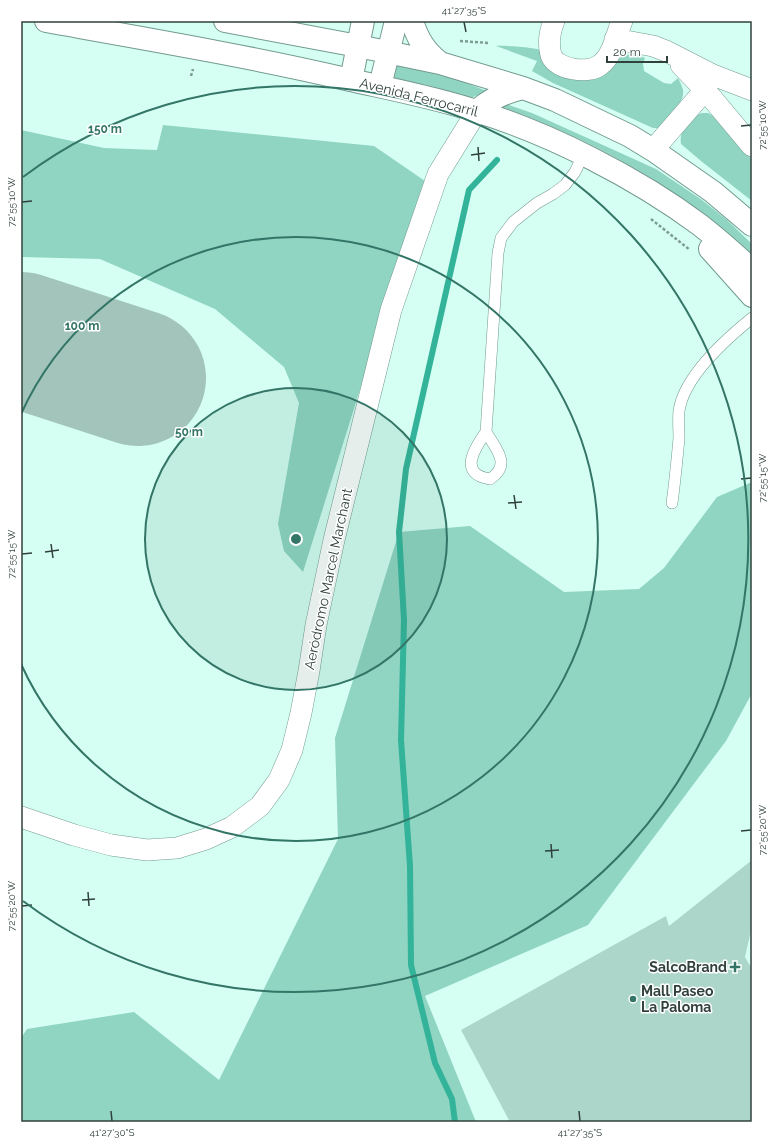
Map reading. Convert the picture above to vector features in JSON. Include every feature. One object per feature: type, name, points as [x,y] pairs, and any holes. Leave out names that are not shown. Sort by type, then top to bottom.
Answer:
[{"type":"main road","name":"Avenida Ferrocarril","points":[[46,21],[259,60],[380,86],[477,111],[511,123],[583,155],[659,197],[704,228],[752,270]]},
{"type":"main road","points":[[225,21],[273,25],[358,46],[440,63],[523,88],[555,100],[630,136],[654,150],[714,192],[748,219]]},
{"type":"main road","points":[[350,80],[363,21]]},
{"type":"main road","points":[[380,86],[396,21]]},
{"type":"main road","points":[[412,21],[422,45],[430,55],[440,63]]},
{"type":"main road","points":[[477,111],[489,101],[500,95],[511,90],[523,88]]},
{"type":"main road","points":[[659,197],[733,274],[752,296]]},
{"type":"street","points":[[552,28],[550,49],[553,59],[561,65],[580,70],[600,66],[610,54],[618,30],[666,51],[713,76],[752,90]]},
{"type":"street","points":[[666,51],[705,90],[752,146]]},
{"type":"street","points":[[654,150],[705,90]]},
{"type":"street","name":"Aeródromo Marcel Marchant","points":[[21,817],[74,835],[111,845],[147,850],[177,848],[206,839],[232,827],[260,806],[279,780],[292,750],[301,713],[310,671],[316,625],[334,540],[391,310],[438,174],[477,111]]},
{"type":"lane","points":[[486,432],[498,253],[501,238],[513,222],[524,212],[565,185],[583,155]]},
{"type":"lane","points":[[672,503],[678,450],[679,411],[685,389],[697,372],[717,350],[752,318]]},
{"type":"path","points":[[460,41],[489,43]]},
{"type":"path","points":[[647,216],[692,251]]},
{"type":"green space","points":[[496,46],[521,47],[545,51],[586,79],[592,79],[603,74],[621,57],[629,54],[636,55],[645,58],[643,63],[644,71],[664,83],[671,84],[678,78],[683,88],[683,95],[678,106],[671,115],[659,128],[653,128],[553,83],[532,71],[537,61]]},
{"type":"green space","points":[[394,64],[448,76],[487,91],[471,98],[427,85],[395,79],[391,76]]},
{"type":"green space","points":[[500,102],[532,113],[656,169],[702,200],[727,220],[752,244],[752,256],[690,206],[633,167],[595,146],[555,128],[495,105]]},
{"type":"green space","points":[[702,113],[708,113],[713,116],[752,160],[752,201],[681,144],[683,129],[689,121]]},
{"type":"green space","points":[[163,125],[374,146],[425,181],[303,572],[284,551],[278,524],[299,403],[284,367],[215,309],[100,259],[21,257],[21,130],[104,148],[157,150]]},
{"type":"green space","points":[[752,482],[752,693],[726,741],[588,925],[425,996],[476,1122],[21,1122],[21,1038],[27,1029],[134,1012],[219,1080],[338,839],[335,738],[399,532],[470,526],[564,592],[639,589],[664,568],[717,497]]},
{"type":"building","name":"Mall Paseo La Paloma","points":[[752,860],[752,926],[745,957],[752,969],[752,1122],[510,1122],[461,1030],[666,916],[669,926]]},
{"type":"waterway","points":[[455,1122],[452,1099],[435,1063],[411,965],[410,866],[401,740],[404,620],[399,532],[406,469],[469,190],[497,160]]},
{"type":"runway","points":[[21,340],[138,378]]},
{"type":"place","name":"SalcoBrand","points":[[735,967]]},
{"type":"place","name":"Mall Paseo La Paloma","points":[[633,999]]}]
